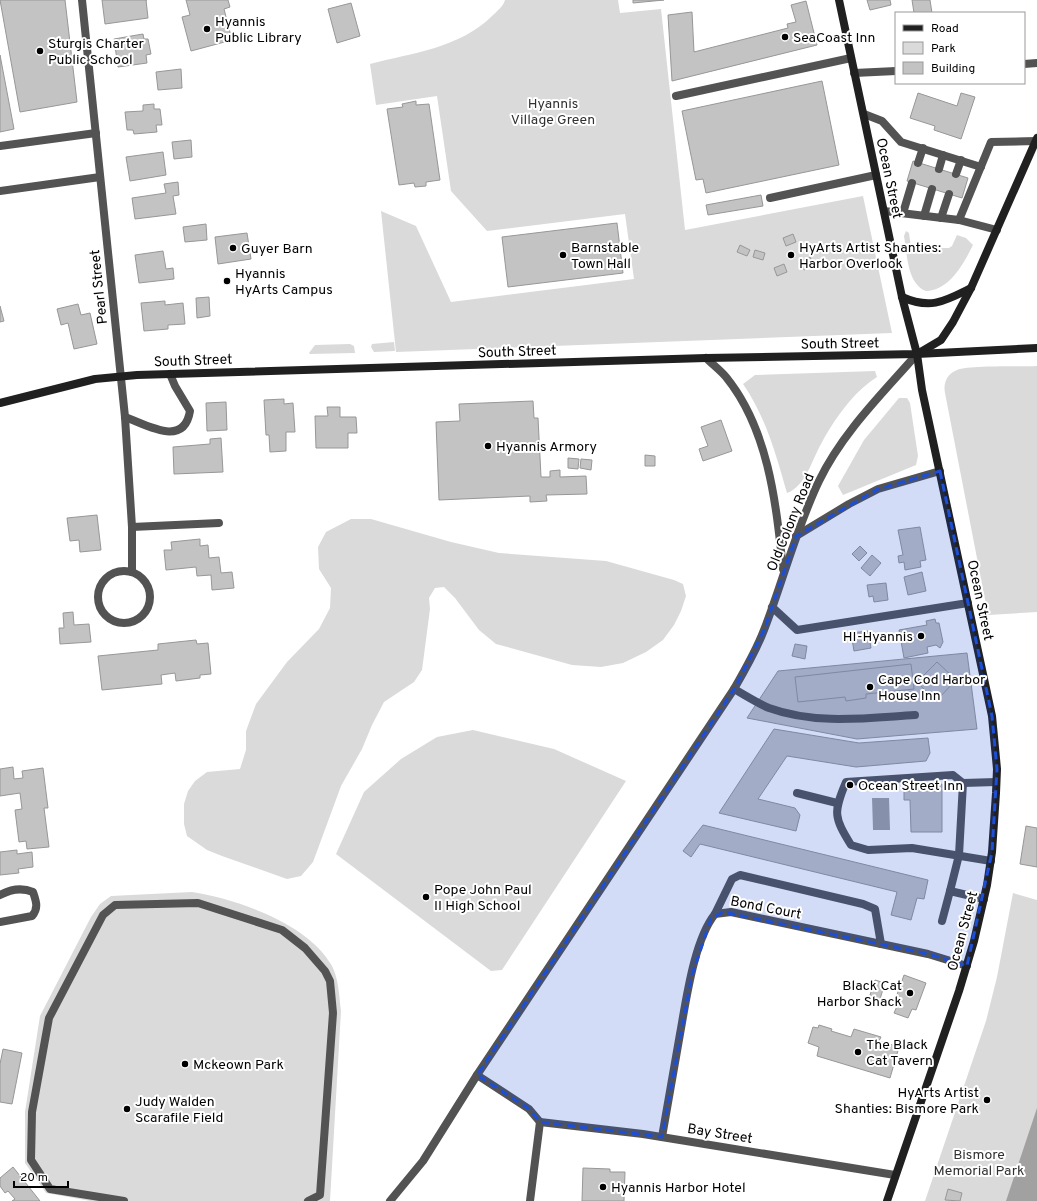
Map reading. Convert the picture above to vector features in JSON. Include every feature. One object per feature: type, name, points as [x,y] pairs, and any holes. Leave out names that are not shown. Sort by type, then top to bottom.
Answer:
[{"type":"main road","name":"Ocean Street","points":[[838,0],[864,114],[902,297],[917,354],[922,390],[992,716],[996,782],[991,861],[984,899],[967,966],[887,1201]]},
{"type":"main road","name":"Old Colony Road","points":[[917,354],[932,346],[946,334],[971,288],[1036,140]]},
{"type":"main road","points":[[902,297],[918,303],[937,303],[971,288]]},
{"type":"main road","name":"South Street","points":[[0,403],[95,379],[120,376],[706,358],[917,354],[1037,348]]},
{"type":"street","name":"Pearl Street","points":[[82,0],[125,417],[132,528],[132,572]]},
{"type":"street","points":[[676,96],[851,58]]},
{"type":"street","points":[[1025,64],[1037,63]]},
{"type":"street","points":[[854,73],[895,71]]},
{"type":"street","points":[[864,114],[882,121],[901,142],[981,167]]},
{"type":"street","points":[[0,146],[96,133]]},
{"type":"street","points":[[959,220],[991,142],[1036,140]]},
{"type":"street","points":[[918,163],[923,148]]},
{"type":"street","points":[[939,169],[943,155]]},
{"type":"street","points":[[956,174],[961,160]]},
{"type":"street","points":[[770,198],[876,175]]},
{"type":"street","points":[[0,191],[100,177]]},
{"type":"street","points":[[903,213],[912,183]]},
{"type":"street","points":[[924,216],[932,189]]},
{"type":"street","points":[[941,218],[949,194]]},
{"type":"street","points":[[884,211],[959,220],[997,230]]},
{"type":"street","name":"Old Colony Road","points":[[390,1201],[423,1161],[477,1075],[734,689],[751,658],[772,607],[796,536],[819,481],[830,461],[860,418],[917,354]]},
{"type":"street","points":[[706,358],[726,376],[746,410],[757,435],[775,499],[784,572]]},
{"type":"street","points":[[125,417],[166,432],[180,430],[189,420],[190,411],[174,386],[170,374]]},
{"type":"street","points":[[796,536],[849,504],[878,490],[940,472]]},
{"type":"street","points":[[132,528],[219,523]]},
{"type":"street","points":[[124,570],[132,572],[147,582],[151,600],[148,608],[143,616],[135,621],[127,623],[109,619],[99,606],[99,589],[102,581],[108,576],[124,570]]},
{"type":"street","points":[[772,607],[797,630],[968,603]]},
{"type":"street","points":[[734,689],[768,707],[793,715],[834,720],[915,715]]},
{"type":"street","points":[[991,861],[912,848],[868,850],[851,845],[838,824],[837,803],[846,782],[953,775],[963,783],[996,782]]},
{"type":"street","points":[[942,921],[959,856],[963,783]]},
{"type":"street","points":[[798,793],[837,803]]},
{"type":"street","points":[[715,914],[732,879],[740,875],[863,904],[875,909],[880,944]]},
{"type":"street","points":[[0,895],[12,890],[27,890],[33,892],[37,903],[36,909],[32,916],[0,922]]},
{"type":"street","points":[[950,891],[984,899]]},
{"type":"street","points":[[124,1201],[50,1189],[31,1160],[32,1112],[49,1018],[103,915],[110,907],[115,905],[191,902],[282,930],[293,937],[315,958],[325,971],[330,981],[333,1013],[320,1195],[308,1201]]},
{"type":"street","name":"Bond Court","points":[[662,1137],[692,975],[702,940],[711,919],[715,914],[732,912],[928,954],[967,966]]},
{"type":"street","points":[[477,1075],[529,1109],[540,1122],[530,1201]]},
{"type":"street","name":"Bay Street","points":[[540,1122],[662,1137],[895,1174]]},
{"type":"highlighted area","points":[[940,471],[992,716],[997,769],[992,852],[967,966],[928,954],[723,912],[711,919],[692,975],[662,1137],[540,1122],[529,1109],[477,1075],[734,689],[764,630],[796,536],[878,489]]},
{"type":"green space","name":"Hyannis Village Green","points":[[505,0],[618,0],[620,13],[661,9],[685,230],[863,196],[892,333],[396,352],[381,211],[416,226],[451,302],[634,279],[625,214],[487,231],[451,191],[437,96],[376,105],[370,64],[435,48],[465,35],[479,27],[492,16],[501,7]]},
{"type":"green space","points":[[906,231],[909,233],[911,248],[949,248],[952,246],[957,235],[966,238],[973,245],[955,275],[949,281],[934,290],[926,291],[915,282],[911,275],[904,236]]},
{"type":"green space","points":[[394,342],[395,351],[374,352],[371,347],[372,344]]},
{"type":"green space","points":[[350,344],[354,346],[355,353],[309,353],[315,345]]},
{"type":"green space","points":[[1037,366],[1037,612],[988,615],[945,393],[945,382],[948,376],[963,368]]},
{"type":"green space","points":[[875,371],[877,377],[852,398],[838,416],[826,435],[803,479],[799,485],[787,493],[770,437],[758,410],[743,384],[755,375]]},
{"type":"green space","points":[[899,398],[907,398],[910,403],[918,456],[916,465],[843,495],[838,486],[864,440]]},
{"type":"green space","points":[[351,519],[371,519],[451,542],[499,553],[606,561],[674,580],[683,584],[686,596],[674,625],[663,640],[646,652],[623,663],[601,667],[572,665],[496,644],[479,630],[455,598],[444,587],[435,588],[429,598],[430,609],[422,670],[414,682],[384,702],[362,749],[341,786],[313,862],[301,876],[287,879],[207,850],[187,836],[184,824],[184,804],[188,791],[195,781],[207,772],[240,769],[246,750],[246,731],[256,704],[287,662],[319,629],[330,608],[331,588],[319,569],[318,547],[326,532]]},
{"type":"green space","points":[[473,730],[554,749],[626,781],[502,970],[491,971],[336,854],[364,792],[401,759],[437,737]]},
{"type":"green space","name":"Mckeown Park","points":[[192,892],[210,895],[250,907],[289,926],[307,938],[321,951],[332,966],[337,982],[341,1011],[330,1201],[91,1201],[46,1193],[25,1163],[25,1112],[40,1016],[91,917],[100,904],[111,896]]},
{"type":"green space","name":"Bismore Memorial Park","points":[[1013,893],[1037,900],[1037,1112],[1007,1201],[925,1201],[986,1021],[997,977]]},
{"type":"shaded area","points":[[872,798],[889,798],[890,830],[873,830]]},
{"type":"shaded area","points":[[1037,1108],[1037,1201],[1006,1201]]},
{"type":"building","name":"Sturgis Charter Public School","points":[[0,0],[65,0],[77,102],[20,112]]},
{"type":"building","points":[[102,0],[146,0],[148,18],[105,24]]},
{"type":"building","name":"Hyannis Public Library","points":[[186,0],[228,0],[230,7],[224,9],[232,40],[191,51],[182,17],[190,15]]},
{"type":"building","points":[[633,0],[664,0],[633,3]]},
{"type":"building","points":[[867,0],[890,0],[891,5],[870,10]]},
{"type":"building","points":[[912,0],[930,0],[932,12],[914,12]]},
{"type":"building","name":"SeaCoast Inn","points":[[806,1],[817,45],[672,81],[668,15],[692,12],[694,52],[788,28],[787,24],[796,22],[791,5]]},
{"type":"building","points":[[351,3],[360,36],[337,43],[328,9]]},
{"type":"building","points":[[143,34],[144,39],[148,39],[151,54],[146,55],[147,63],[118,67],[114,39]]},
{"type":"building","points":[[0,55],[14,129],[0,132]]},
{"type":"building","points":[[181,69],[182,88],[158,90],[156,72]]},
{"type":"building","points":[[822,81],[839,165],[706,193],[703,179],[696,180],[682,111]]},
{"type":"building","points":[[918,93],[957,106],[961,93],[975,97],[961,139],[934,130],[935,126],[910,118]]},
{"type":"building","points":[[416,101],[416,105],[429,104],[440,180],[426,182],[426,186],[415,187],[414,183],[399,185],[387,109],[403,107],[402,104]]},
{"type":"building","points":[[154,104],[154,109],[160,109],[162,125],[156,125],[157,132],[134,134],[133,130],[127,130],[125,112],[143,111],[143,105]]},
{"type":"building","points":[[191,140],[192,157],[174,159],[172,142]]},
{"type":"building","points":[[163,152],[166,175],[130,181],[126,157]]},
{"type":"building","points":[[913,161],[968,178],[962,198],[907,181]]},
{"type":"building","points":[[178,182],[179,195],[173,196],[176,214],[135,219],[132,198],[166,193],[164,184]]},
{"type":"building","points":[[761,195],[763,206],[708,215],[706,205]]},
{"type":"building","name":"Barnstable Town Hall","points":[[617,223],[623,273],[508,287],[502,237]]},
{"type":"building","points":[[206,224],[207,240],[185,242],[183,227]]},
{"type":"building","name":"Guyer Barn","points":[[247,233],[251,259],[218,264],[215,237]]},
{"type":"building","points":[[793,234],[796,242],[786,246],[783,238]]},
{"type":"building","points":[[740,245],[750,250],[747,256],[737,252]]},
{"type":"building","points":[[755,250],[765,253],[763,260],[753,257]]},
{"type":"building","points":[[163,251],[166,269],[173,268],[174,279],[139,283],[135,255]]},
{"type":"building","points":[[810,257],[814,266],[804,270],[800,261]]},
{"type":"building","points":[[784,264],[787,272],[777,276],[774,268]]},
{"type":"building","points":[[209,297],[210,316],[197,318],[196,298]]},
{"type":"building","points":[[165,301],[165,305],[183,303],[185,324],[168,325],[168,329],[144,331],[141,303]]},
{"type":"building","points":[[78,304],[81,315],[90,313],[97,344],[74,349],[68,323],[61,325],[57,309]]},
{"type":"building","points":[[0,306],[4,321],[0,322]]},
{"type":"building","points":[[284,399],[284,404],[293,403],[295,432],[286,432],[286,451],[270,452],[269,435],[266,435],[264,400]]},
{"type":"building","name":"Hyannis Armory","points":[[533,401],[534,418],[538,418],[541,477],[550,477],[550,471],[560,470],[560,477],[586,476],[587,494],[546,495],[547,501],[530,502],[530,496],[439,500],[436,422],[460,421],[459,404]]},
{"type":"building","points":[[226,402],[227,430],[207,431],[206,403]]},
{"type":"building","points":[[327,407],[340,407],[340,417],[356,417],[357,433],[348,433],[348,448],[316,448],[315,416],[328,416]]},
{"type":"building","points":[[721,420],[732,451],[703,461],[699,449],[708,446],[701,427]]},
{"type":"building","points":[[221,438],[223,472],[174,474],[173,447],[210,444],[210,439]]},
{"type":"building","points":[[645,455],[655,456],[655,466],[645,466]]},
{"type":"building","points":[[568,458],[579,459],[578,469],[568,468]]},
{"type":"building","points":[[581,459],[592,460],[591,470],[580,468]]},
{"type":"building","points":[[97,515],[101,550],[80,552],[79,540],[70,541],[67,518]]},
{"type":"building","points":[[920,527],[926,560],[920,561],[921,567],[905,570],[904,562],[899,563],[898,556],[903,555],[898,530]]},
{"type":"building","points":[[200,539],[200,546],[208,545],[209,558],[219,557],[221,573],[232,572],[234,588],[212,590],[211,575],[197,576],[196,567],[166,570],[164,550],[172,550],[171,542]]},
{"type":"building","points":[[860,546],[867,553],[859,561],[852,554]]},
{"type":"building","points":[[872,555],[881,563],[870,576],[861,568]]},
{"type":"building","points":[[922,572],[926,591],[908,595],[904,577]]},
{"type":"building","points":[[886,583],[888,600],[874,602],[873,596],[869,597],[867,585]]},
{"type":"building","points":[[73,612],[74,625],[89,624],[91,642],[60,644],[59,628],[64,628],[63,613]]},
{"type":"building","name":"HI-Hyannis","points":[[935,619],[936,623],[939,623],[943,642],[940,648],[936,645],[927,647],[928,653],[904,658],[899,630],[927,625],[926,621]]},
{"type":"building","points":[[868,631],[871,648],[854,651],[851,633]]},
{"type":"building","points":[[196,640],[197,644],[208,643],[211,674],[200,675],[200,678],[176,681],[175,673],[161,675],[162,684],[102,690],[98,656],[158,650],[158,644]]},
{"type":"building","points":[[795,644],[807,646],[805,659],[792,656]]},
{"type":"building","name":"Cape Cod Harbor House Inn","points":[[967,653],[977,729],[857,739],[747,718],[778,671]]},
{"type":"building","points":[[937,662],[951,675],[949,678],[954,682],[939,698],[936,694],[932,697],[917,682]]},
{"type":"building","points":[[911,664],[914,689],[866,694],[866,698],[846,701],[845,697],[798,702],[795,677]]},
{"type":"building","points":[[774,729],[859,743],[928,738],[930,753],[926,761],[856,767],[787,756],[758,799],[795,808],[800,815],[796,831],[719,813]]},
{"type":"building","points":[[13,767],[14,779],[23,778],[22,771],[43,768],[48,808],[44,808],[49,847],[27,849],[26,841],[19,842],[15,810],[22,809],[20,793],[0,796],[0,769]]},
{"type":"building","points":[[942,784],[942,832],[911,832],[910,800],[904,800],[904,791],[910,791],[910,785]]},
{"type":"building","points":[[703,825],[928,880],[924,899],[917,898],[911,920],[891,915],[897,892],[700,844],[691,857],[683,851]]},
{"type":"building","points":[[1026,826],[1037,828],[1037,867],[1020,864]]},
{"type":"building","points":[[17,850],[17,854],[32,852],[33,867],[18,869],[19,873],[0,875],[0,852]]},
{"type":"building","name":"Black Cat Harbor Shack","points":[[904,975],[926,983],[916,1010],[912,1009],[908,1018],[894,1013],[898,1004],[894,1003]]},
{"type":"building","points":[[875,980],[885,983],[880,999],[870,995]]},
{"type":"building","name":"The Black Cat Tavern","points":[[819,1025],[832,1029],[831,1031],[851,1037],[854,1029],[881,1037],[879,1041],[899,1047],[890,1078],[817,1056],[819,1047],[808,1043],[813,1027],[818,1028]]},
{"type":"building","points":[[3,1049],[22,1053],[12,1104],[0,1102],[0,1064]]},
{"type":"building","points":[[13,1167],[40,1201],[12,1201],[15,1199],[8,1191],[5,1193],[0,1186],[0,1178]]},
{"type":"building","name":"Hyannis Harbor Hotel","points":[[583,1168],[610,1169],[610,1172],[625,1172],[624,1201],[582,1201]]},
{"type":"building","points":[[948,1189],[962,1193],[960,1201],[945,1200]]},
{"type":"place","name":"Hyannis Public Library","points":[[207,29]]},
{"type":"place","name":"SeaCoast Inn","points":[[785,37]]},
{"type":"place","name":"Sturgis Charter Public School","points":[[40,51]]},
{"type":"place","name":"Guyer Barn","points":[[233,248]]},
{"type":"place","name":"Barnstable Town Hall","points":[[563,255]]},
{"type":"place","name":"HyArts Artist Shanties: Harbor Overlook","points":[[791,255]]},
{"type":"place","name":"Hyannis HyArts Campus","points":[[227,281]]},
{"type":"place","name":"Hyannis Armory","points":[[488,446]]},
{"type":"place","name":"HI-Hyannis","points":[[921,636]]},
{"type":"place","name":"Cape Cod Harbor House Inn","points":[[870,687]]},
{"type":"place","name":"Ocean Street Inn","points":[[850,785]]},
{"type":"place","name":"Pope John Paul II High School","points":[[426,897]]},
{"type":"place","name":"Black Cat Harbor Shack","points":[[910,993]]},
{"type":"place","name":"The Black Cat Tavern","points":[[858,1052]]},
{"type":"place","name":"Mckeown Park","points":[[185,1064]]},
{"type":"place","name":"HyArts Artist Shanties: Bismore Park","points":[[987,1100]]},
{"type":"place","name":"Judy Walden Scarafile Field","points":[[127,1109]]},
{"type":"place","name":"Hyannis Harbor Hotel","points":[[603,1187]]}]
